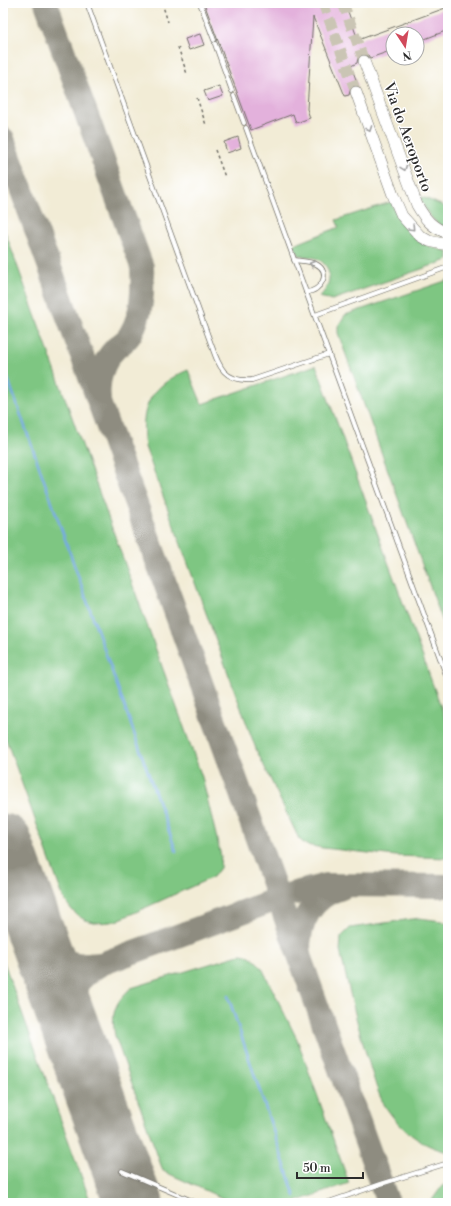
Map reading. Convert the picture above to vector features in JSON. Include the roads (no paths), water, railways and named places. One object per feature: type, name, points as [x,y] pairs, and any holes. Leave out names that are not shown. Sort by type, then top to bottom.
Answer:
[{"type":"street","name":"Via do Aeroporto","points":[[364,61],[417,205],[429,223],[448,233]]},
{"type":"street","points":[[356,92],[402,216],[420,236],[429,242],[448,245]]},
{"type":"lane","points":[[87,3],[218,363],[224,373],[237,380],[252,380],[329,354]]},
{"type":"lane","points":[[200,3],[448,680]]},
{"type":"lane","points":[[294,260],[316,264],[323,271],[324,280],[319,288],[316,291],[306,292]]},
{"type":"lane","points":[[314,315],[448,267]]},
{"type":"lane","points":[[326,1203],[448,1163]]},
{"type":"lane","points":[[122,1171],[197,1203]]},
{"type":"waterway","points":[[3,365],[176,851]]},
{"type":"waterway","points":[[228,996],[295,1196]]},
{"type":"tunnel","points":[[323,3],[356,92]]},
{"type":"tunnel","points":[[343,3],[364,61]]}]
